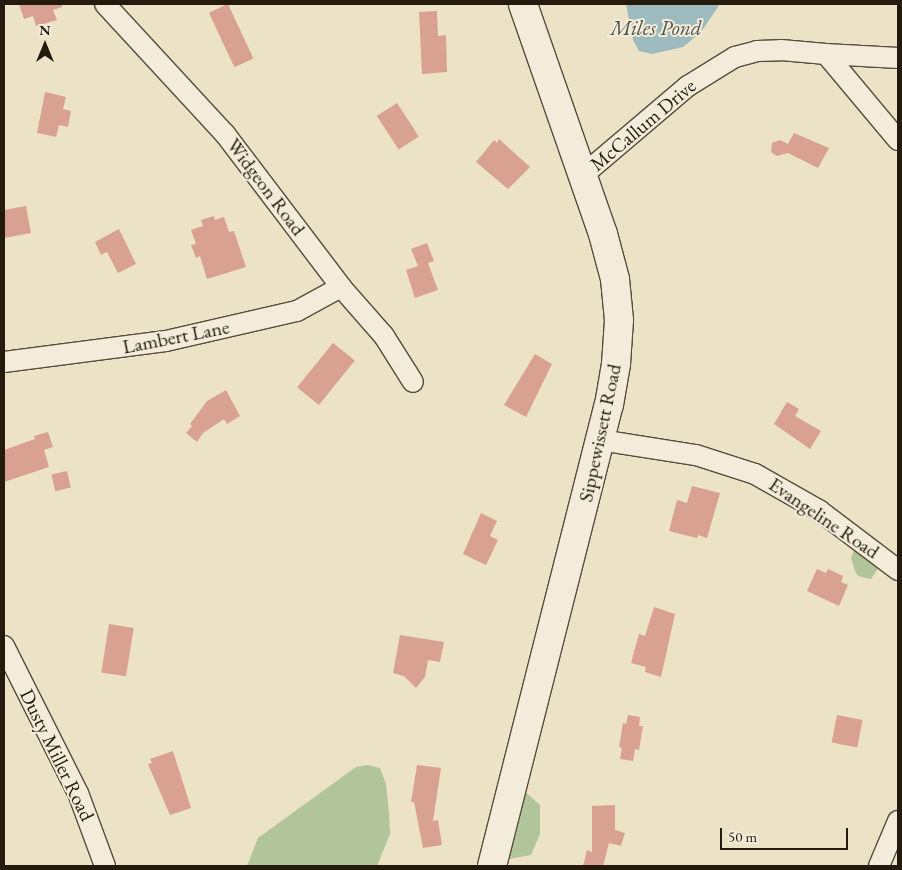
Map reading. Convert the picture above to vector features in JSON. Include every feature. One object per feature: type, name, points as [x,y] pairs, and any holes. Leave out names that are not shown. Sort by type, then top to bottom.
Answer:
[{"type":"main road","name":"Sippewissett Road","points":[[492,866],[600,440],[616,364],[619,299],[609,257],[583,175],[523,4]]},
{"type":"street","name":"Widgeon Road","points":[[105,4],[225,134],[341,287],[384,336],[413,382]]},
{"type":"street","name":"McCallum Drive","points":[[583,175],[660,107],[735,57],[781,50],[898,58]]},
{"type":"street","points":[[826,54],[898,140]]},
{"type":"street","name":"Lambert Lane","points":[[4,362],[166,341],[297,311],[341,287]]},
{"type":"street","name":"Evangeline Road","points":[[600,440],[696,455],[755,474],[805,501],[898,570]]},
{"type":"street","name":"Dusty Miller Road","points":[[4,646],[78,794],[106,866]]},
{"type":"street","points":[[879,866],[898,821]]},
{"type":"green space","points":[[856,545],[881,564],[871,579],[858,576],[855,571],[851,558]]},
{"type":"green space","points":[[368,765],[380,768],[386,784],[389,813],[390,834],[377,866],[247,866],[258,838],[356,767]]},
{"type":"green space","points":[[522,789],[540,805],[540,834],[531,855],[509,859],[507,858]]},
{"type":"water","name":"Miles Pond","points":[[626,4],[720,4],[701,32],[683,47],[652,54],[639,51],[633,40]]},
{"type":"building","points":[[19,4],[62,4],[62,7],[53,10],[57,20],[36,26],[33,16],[24,19]]},
{"type":"building","points":[[228,4],[253,58],[234,67],[209,13]]},
{"type":"building","points":[[437,11],[438,36],[446,35],[447,72],[422,74],[419,12]]},
{"type":"building","points":[[45,92],[66,97],[63,109],[71,111],[68,127],[59,125],[56,137],[37,133]]},
{"type":"building","points":[[397,103],[419,137],[399,150],[377,116]]},
{"type":"building","points":[[794,133],[829,148],[818,168],[788,153],[777,156],[771,152],[772,143],[780,140],[788,144]]},
{"type":"building","points":[[499,139],[530,167],[508,189],[476,162],[494,140],[497,143]]},
{"type":"building","points":[[26,206],[31,233],[4,238],[4,210]]},
{"type":"building","points":[[214,216],[215,220],[224,217],[229,232],[234,231],[246,267],[207,279],[200,256],[196,258],[191,245],[196,244],[191,230],[203,226],[201,220]]},
{"type":"building","points":[[119,229],[136,264],[118,273],[107,252],[101,255],[95,242]]},
{"type":"building","points":[[427,243],[434,261],[428,263],[438,290],[415,298],[406,270],[418,266],[411,249]]},
{"type":"building","points":[[333,343],[355,361],[319,405],[297,387]]},
{"type":"building","points":[[535,354],[552,364],[526,417],[504,405]]},
{"type":"building","points":[[226,390],[240,416],[227,424],[224,419],[203,433],[197,442],[186,433],[192,426],[190,424],[207,401]]},
{"type":"building","points":[[787,402],[799,409],[795,416],[821,431],[810,449],[774,424]]},
{"type":"building","points":[[48,432],[53,447],[44,450],[49,467],[4,482],[4,450],[35,439],[34,436]]},
{"type":"building","points":[[67,471],[71,488],[55,491],[51,475]]},
{"type":"building","points":[[692,486],[720,493],[707,538],[698,535],[697,538],[669,531],[677,500],[687,503]]},
{"type":"building","points":[[481,513],[497,521],[490,536],[498,540],[486,565],[463,554]]},
{"type":"building","points":[[817,569],[826,573],[828,569],[843,576],[841,582],[848,585],[839,606],[807,591]]},
{"type":"building","points":[[654,607],[675,614],[661,677],[645,672],[646,667],[631,663],[639,634],[645,636]]},
{"type":"building","points":[[109,624],[134,628],[126,676],[101,672]]},
{"type":"building","points":[[400,635],[444,642],[440,662],[428,660],[425,677],[416,688],[404,676],[393,673]]},
{"type":"building","points":[[628,715],[640,717],[639,726],[643,726],[639,750],[635,749],[633,761],[620,759],[622,748],[619,747],[623,723],[626,724]]},
{"type":"building","points":[[837,715],[863,720],[857,747],[832,742]]},
{"type":"building","points":[[173,751],[191,808],[170,815],[148,764],[152,763],[150,759]]},
{"type":"building","points":[[417,765],[441,768],[433,821],[438,820],[442,845],[423,848],[414,802],[411,802]]},
{"type":"building","points":[[615,805],[615,830],[625,833],[621,846],[609,843],[603,866],[583,866],[587,850],[592,852],[592,806]]}]
